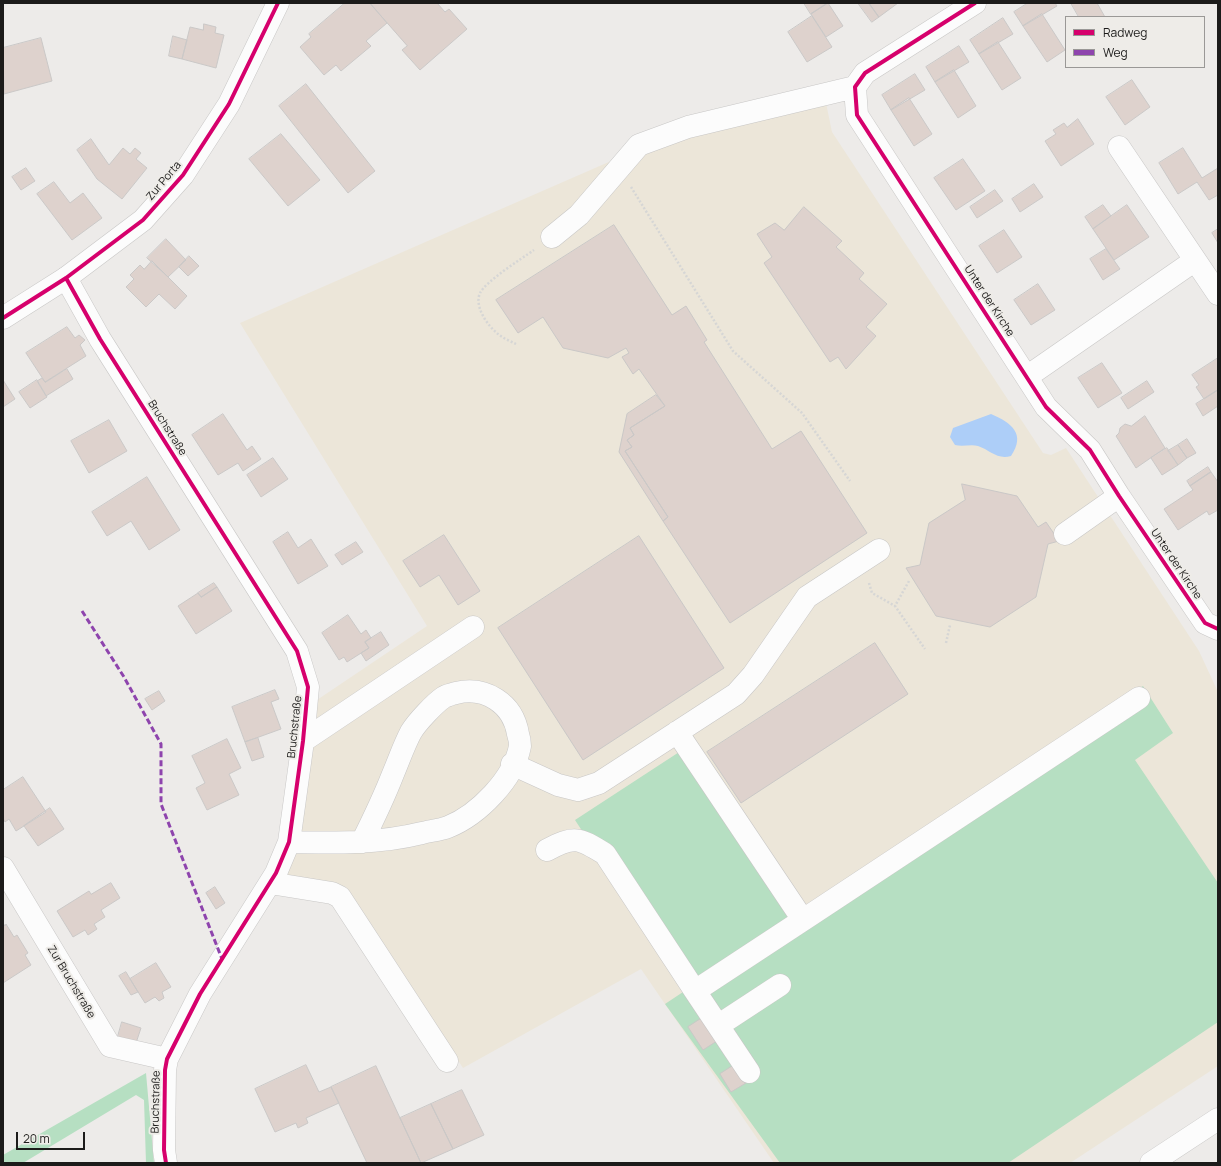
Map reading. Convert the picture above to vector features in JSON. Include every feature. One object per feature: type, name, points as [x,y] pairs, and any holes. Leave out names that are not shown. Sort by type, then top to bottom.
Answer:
[{"type":"street","name":"Zur Porta","points":[[3,318],[66,278],[143,220],[182,176],[229,104],[278,3]]},
{"type":"street","points":[[552,237],[579,215],[639,145],[688,127],[855,87],[865,73],[975,3]]},
{"type":"street","name":"Unter der Kirche","points":[[855,87],[857,115],[1028,376],[1046,407],[1090,450],[1119,496],[1205,623],[1218,629]]},
{"type":"street","points":[[1119,147],[1194,261],[1218,294]]},
{"type":"street","points":[[1028,376],[1194,261]]},
{"type":"street","name":"Bruchstraße","points":[[66,278],[100,339],[297,651],[308,687],[303,741],[289,842],[276,873],[200,994],[166,1060],[164,1070],[164,1150],[166,1163]]},
{"type":"street","points":[[1065,534],[1119,496]]},
{"type":"street","points":[[512,764],[558,785],[578,790],[599,783],[736,694],[753,675],[807,597],[879,550]]},
{"type":"street","points":[[303,741],[473,627]]},
{"type":"street","points":[[289,842],[362,842],[400,838],[447,828],[457,823],[482,805],[508,777],[520,745],[517,726],[506,707],[487,694],[469,690],[445,696],[411,731],[380,806],[362,842]]},
{"type":"street","points":[[695,991],[1139,698]]},
{"type":"street","points":[[677,732],[803,920]]},
{"type":"street","points":[[547,850],[561,842],[581,840],[605,854],[749,1072]]},
{"type":"street","name":"Zur Bruchstraße","points":[[3,868],[110,1046],[166,1060]]},
{"type":"street","points":[[270,883],[332,892],[340,897],[447,1061]]},
{"type":"street","points":[[719,1025],[780,985]]},
{"type":"street","points":[[1151,1163],[1218,1119]]},
{"type":"path","points":[[620,168],[733,351],[802,413],[850,481]]},
{"type":"path","points":[[516,344],[497,333],[485,318],[478,303],[480,293],[486,285],[552,237]]},
{"type":"path","points":[[895,606],[909,580]]},
{"type":"path","points":[[869,581],[872,593],[895,606],[925,649]]},
{"type":"path","points":[[946,643],[950,625]]},
{"type":"shaded area","points":[[826,103],[832,132],[1043,453],[1051,455],[1066,448],[1199,651],[1218,692],[1218,1066],[1070,1163],[774,1163],[641,969],[463,1068],[346,887],[277,878],[308,706],[427,626],[240,323],[650,144]]},
{"type":"green space","points":[[1143,686],[1173,733],[1135,760],[1218,883],[1218,1022],[1008,1163],[780,1163],[665,1004],[686,990],[575,820],[693,743],[805,909]]},
{"type":"green space","points":[[146,1073],[154,1163],[146,1163],[144,1100],[136,1095],[23,1163],[3,1163],[3,1155]]},
{"type":"water","points":[[991,414],[999,417],[1011,425],[1017,435],[1015,448],[1011,456],[998,456],[975,445],[955,445],[950,437],[953,428]]},
{"type":"building","points":[[345,3],[370,3],[387,23],[366,41],[371,46],[341,71],[336,65],[324,75],[300,47],[311,37],[309,34]]},
{"type":"building","points":[[370,3],[437,3],[445,12],[449,9],[467,29],[420,70],[402,50],[407,46]]},
{"type":"building","points":[[804,3],[828,3],[811,14]]},
{"type":"building","points":[[828,3],[843,26],[826,37],[811,14]]},
{"type":"building","points":[[858,3],[869,3],[879,17],[872,22]]},
{"type":"building","points":[[869,3],[898,3],[879,17]]},
{"type":"building","points":[[1028,3],[1055,3],[1057,6],[1023,26],[1014,12]]},
{"type":"building","points":[[1071,3],[1097,3],[1104,16],[1078,16]]},
{"type":"building","points":[[1042,14],[1065,50],[1047,62],[1023,26]]},
{"type":"building","points":[[812,16],[832,47],[807,62],[788,32]]},
{"type":"building","points":[[1003,18],[1013,34],[979,54],[970,40]]},
{"type":"building","points":[[204,24],[216,27],[215,33],[224,35],[216,68],[182,59],[190,27],[203,30]]},
{"type":"building","points":[[173,36],[187,40],[182,59],[169,56]]},
{"type":"building","points":[[41,38],[52,81],[4,94],[3,48]]},
{"type":"building","points":[[998,42],[1021,78],[1002,90],[979,54]]},
{"type":"building","points":[[959,46],[969,62],[935,82],[926,67]]},
{"type":"building","points":[[954,70],[976,106],[958,118],[935,82]]},
{"type":"building","points":[[915,74],[925,90],[891,110],[882,95]]},
{"type":"building","points":[[1132,80],[1150,107],[1125,125],[1106,97]]},
{"type":"building","points":[[306,84],[375,171],[348,193],[279,106]]},
{"type":"building","points":[[909,98],[932,134],[914,146],[891,110]]},
{"type":"building","points":[[1078,119],[1094,144],[1061,166],[1045,141],[1056,134],[1053,130],[1064,123],[1067,127]]},
{"type":"building","points":[[281,134],[320,180],[288,206],[249,159]]},
{"type":"building","points":[[91,139],[109,165],[123,148],[130,154],[135,148],[141,153],[136,159],[147,168],[122,199],[97,179],[77,150]]},
{"type":"building","points":[[1183,148],[1202,178],[1218,168],[1218,195],[1209,200],[1197,182],[1178,194],[1159,163]]},
{"type":"building","points":[[963,159],[985,191],[956,210],[934,178]]},
{"type":"building","points":[[26,168],[35,181],[21,190],[12,177]]},
{"type":"building","points":[[54,182],[70,203],[83,193],[102,218],[72,240],[37,194]]},
{"type":"building","points":[[1034,184],[1043,197],[1020,212],[1012,199]]},
{"type":"building","points":[[995,190],[1003,201],[977,218],[970,207]]},
{"type":"building","points":[[1103,205],[1111,216],[1093,229],[1085,217]]},
{"type":"building","points":[[1127,205],[1149,237],[1114,260],[1093,229]]},
{"type":"building","points":[[804,207],[842,241],[836,247],[864,273],[859,279],[887,304],[866,327],[876,336],[846,369],[838,357],[830,362],[764,263],[772,257],[757,234],[775,223],[784,230]]},
{"type":"building","points":[[614,225],[672,315],[686,306],[707,340],[704,342],[772,449],[801,431],[867,533],[730,623],[663,521],[668,517],[625,451],[632,447],[627,440],[634,435],[630,428],[665,406],[639,369],[633,374],[622,357],[629,353],[626,348],[608,358],[563,348],[543,317],[518,333],[496,300]]},
{"type":"building","points":[[1218,229],[1218,243],[1212,233]]},
{"type":"building","points":[[1004,230],[1022,257],[997,273],[979,246]]},
{"type":"building","points":[[166,239],[186,260],[168,277],[147,258]]},
{"type":"building","points":[[1106,249],[1120,269],[1103,280],[1090,259]]},
{"type":"building","points":[[189,256],[199,266],[188,276],[179,267]]},
{"type":"building","points":[[152,261],[187,296],[175,309],[159,294],[146,307],[126,287],[134,279],[130,275],[140,265],[144,269]]},
{"type":"building","points":[[1038,284],[1055,310],[1031,325],[1014,300]]},
{"type":"building","points":[[67,327],[75,338],[79,335],[85,340],[80,345],[86,356],[45,382],[26,353]]},
{"type":"building","points":[[1218,358],[1218,390],[1204,399],[1196,387],[1199,385],[1192,375]]},
{"type":"building","points":[[1102,363],[1122,393],[1098,408],[1078,378]]},
{"type":"building","points":[[67,369],[73,379],[46,396],[37,381],[42,378],[45,382]]},
{"type":"building","points":[[3,380],[15,399],[3,407]]},
{"type":"building","points":[[37,380],[47,397],[30,408],[19,392]]},
{"type":"building","points":[[1147,381],[1154,392],[1128,409],[1121,398]]},
{"type":"building","points":[[1218,390],[1218,406],[1203,416],[1196,404]]},
{"type":"building","points":[[656,395],[665,406],[630,428],[634,435],[627,440],[632,447],[625,451],[668,517],[663,521],[619,452],[627,414]]},
{"type":"building","points":[[223,414],[247,450],[252,446],[261,459],[243,471],[238,463],[218,475],[192,435]]},
{"type":"building","points":[[1145,416],[1165,448],[1136,468],[1116,436],[1119,433],[1120,428],[1125,424],[1131,426]]},
{"type":"building","points":[[109,420],[127,451],[89,473],[71,441]]},
{"type":"building","points":[[1187,439],[1196,453],[1187,458],[1178,445]]},
{"type":"building","points":[[1178,445],[1187,458],[1178,465],[1168,451]]},
{"type":"building","points":[[1167,448],[1178,465],[1162,475],[1151,458]]},
{"type":"building","points":[[273,458],[288,479],[261,497],[247,475]]},
{"type":"building","points":[[1208,467],[1211,472],[1190,486],[1187,481]]},
{"type":"building","points":[[1211,472],[1218,482],[1218,510],[1209,515],[1207,511],[1178,530],[1164,509],[1193,490],[1190,486]]},
{"type":"building","points":[[147,477],[180,530],[149,550],[131,521],[107,536],[92,512]]},
{"type":"building","points":[[962,484],[1017,496],[1038,527],[1046,522],[1059,541],[1048,544],[1036,597],[990,627],[936,616],[906,568],[920,565],[929,523],[965,500]]},
{"type":"building","points":[[288,532],[298,548],[311,539],[328,566],[298,584],[273,542]]},
{"type":"building","points":[[444,535],[480,591],[458,605],[439,575],[420,587],[403,561]]},
{"type":"building","points":[[639,536],[724,668],[583,760],[498,628]]},
{"type":"building","points":[[356,542],[363,552],[342,565],[335,555]]},
{"type":"building","points":[[214,583],[217,587],[201,597],[198,593]]},
{"type":"building","points":[[217,587],[232,611],[196,634],[178,606],[198,593],[201,597]]},
{"type":"building","points":[[348,615],[361,634],[366,630],[371,638],[365,642],[369,648],[347,662],[344,657],[339,660],[322,633]]},
{"type":"building","points":[[381,632],[389,645],[366,661],[361,653],[369,648],[365,642]]},
{"type":"building","points":[[875,643],[908,694],[741,803],[707,752]]},
{"type":"building","points":[[275,690],[279,699],[271,702],[281,729],[245,742],[232,707]]},
{"type":"building","points":[[159,691],[165,701],[152,710],[145,699]]},
{"type":"building","points":[[258,738],[264,757],[252,761],[245,742]]},
{"type":"building","points":[[227,739],[241,768],[229,774],[239,795],[207,810],[196,788],[205,783],[192,756]]},
{"type":"building","points":[[23,777],[46,812],[16,831],[9,819],[5,822],[3,818],[3,790]]},
{"type":"building","points":[[50,808],[64,829],[38,846],[24,826]]},
{"type":"building","points":[[111,883],[120,898],[101,910],[105,917],[94,924],[97,929],[88,935],[85,930],[73,937],[57,911],[89,891],[91,894]]},
{"type":"building","points":[[215,887],[225,903],[216,909],[206,893]]},
{"type":"building","points":[[3,923],[5,926],[6,924],[14,937],[17,935],[28,953],[25,955],[31,965],[3,983]]},
{"type":"building","points":[[156,963],[171,987],[162,992],[164,998],[159,1001],[155,997],[145,1003],[130,979]]},
{"type":"building","points":[[126,972],[138,992],[131,995],[119,976]]},
{"type":"building","points":[[705,1016],[720,1039],[703,1050],[688,1027]]},
{"type":"building","points":[[122,1022],[141,1028],[135,1046],[117,1040]]},
{"type":"building","points":[[306,1065],[319,1092],[331,1087],[339,1103],[306,1118],[308,1123],[298,1128],[296,1123],[275,1132],[255,1089]]},
{"type":"building","points":[[734,1065],[746,1083],[731,1092],[720,1074]]},
{"type":"building","points":[[376,1066],[421,1163],[367,1163],[331,1087]]},
{"type":"building","points":[[462,1090],[484,1135],[453,1149],[431,1104]]},
{"type":"building","points":[[431,1104],[453,1149],[421,1163],[400,1118]]},
{"type":"marked path","points":[[82,611],[124,677],[161,744],[161,804],[222,959]]},
{"type":"cycle path","points":[[3,318],[66,278],[143,220],[183,175],[229,104],[278,3]]},
{"type":"cycle path","points":[[975,3],[865,73],[855,87],[857,115],[1046,407],[1090,450],[1119,496],[1205,623],[1218,629]]},
{"type":"cycle path","points":[[66,278],[100,339],[297,651],[308,687],[303,741],[289,842],[276,873],[200,994],[167,1059],[165,1070],[164,1150],[166,1163]]}]
